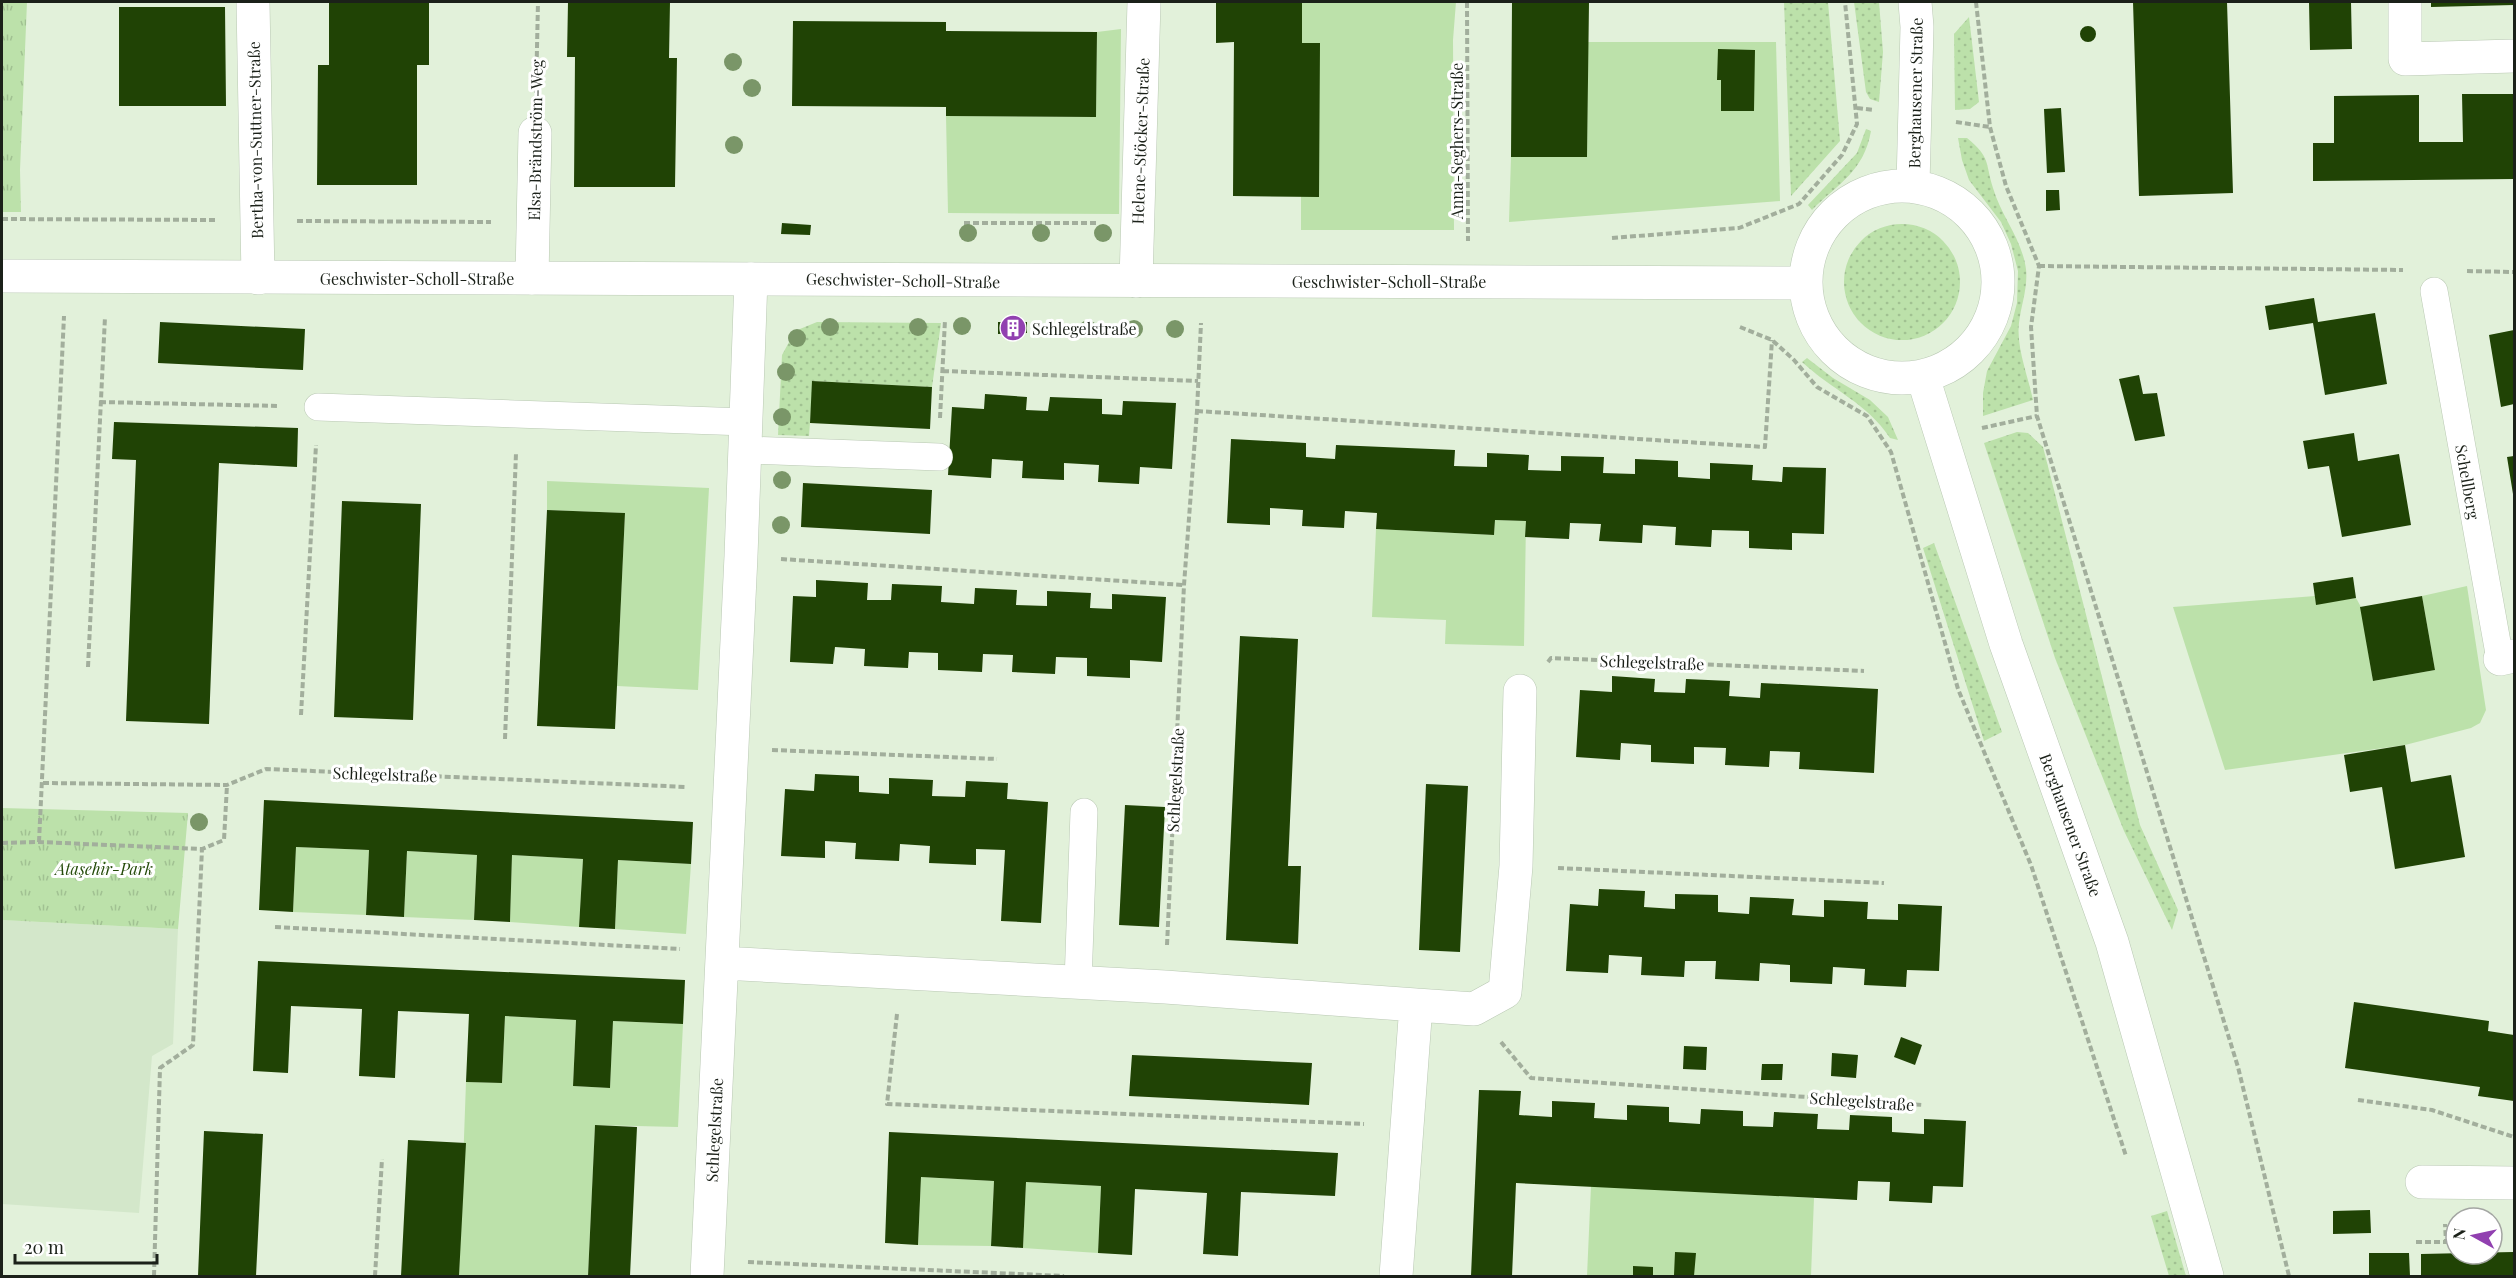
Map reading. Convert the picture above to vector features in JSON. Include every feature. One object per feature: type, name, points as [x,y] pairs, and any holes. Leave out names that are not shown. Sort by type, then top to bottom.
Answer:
[{"type":"street","name":"Bertha-von-Suttner-Straße","points":[[253,2],[258,278]]},
{"type":"street","name":"Helene-Stöcker-Straße","points":[[1136,281],[1144,2]]},
{"type":"street","name":"Berghausener Straße","points":[[1913,185],[1917,27],[1915,2]]},
{"type":"street","points":[[2404,2],[2406,59],[2514,56]]},
{"type":"street","name":"Elsa-Brändström-Weg","points":[[532,278],[535,133]]},
{"type":"street","points":[[1913,185],[1943,193],[1968,210],[1987,234],[1997,262],[1999,292],[1991,321],[1975,346],[1951,366],[1923,377],[1895,379],[1867,372],[1842,358],[1822,337],[1810,311],[1805,283],[1810,250],[1826,221],[1851,199],[1881,187],[1913,185]]},
{"type":"street","name":"Geschwister-Scholl-Straße","points":[[2,276],[1805,283]]},
{"type":"street","name":"Schlegelstraße","points":[[707,1268],[733,749],[751,279]]},
{"type":"street","name":"Berghausener Straße","points":[[1923,377],[2006,644],[2112,942],[2207,1276]]},
{"type":"street","points":[[722,957],[901,975],[1165,987],[1474,1009],[1505,992],[1516,866],[1520,691]]},
{"type":"street","points":[[1396,1276],[1416,1005]]},
{"type":"street","points":[[2422,1182],[2514,1184]]},
{"type":"lane","name":"Schellberg","points":[[2434,291],[2507,658]]},
{"type":"lane","points":[[318,407],[517,416],[746,436],[939,457]]},
{"type":"lane","points":[[1078,983],[1084,812]]},
{"type":"path","name":"Elsa-Brändström-Weg","points":[[535,133],[538,2]]},
{"type":"path","name":"Anna-Seghers-Straße","points":[[1467,2],[1468,280]]},
{"type":"path","points":[[1739,228],[1799,204],[1842,155],[1857,124],[1845,2]]},
{"type":"path","points":[[1976,2],[1990,128],[2006,186],[2039,266],[2031,327],[2037,416],[2238,1067],[2289,1276]]},
{"type":"path","points":[[964,223],[1137,223]]},
{"type":"path","points":[[2039,266],[2406,270]]},
{"type":"path","points":[[2461,271],[2514,272]]},
{"type":"path","points":[[39,842],[66,277]]},
{"type":"path","points":[[88,667],[107,278]]},
{"type":"path","name":"Schlegelstraße","points":[[1165,987],[1184,585],[1197,411],[1203,281]]},
{"type":"path","points":[[939,457],[945,316],[955,316]]},
{"type":"path","points":[[1738,326],[1772,340],[1794,360],[1817,387],[1867,416],[1891,452],[1958,689],[2031,865],[2129,1165]]},
{"type":"path","points":[[1197,411],[1765,447],[1772,340]]},
{"type":"path","points":[[943,371],[1198,381]]},
{"type":"path","points":[[100,402],[318,407],[301,715]]},
{"type":"path","points":[[505,739],[517,416]]},
{"type":"path","points":[[741,556],[1184,585]]},
{"type":"path","name":"Schlegelstraße","points":[[1520,691],[1551,658],[1864,670]]},
{"type":"path","points":[[733,749],[997,759]]},
{"type":"path","name":"Schlegelstraße","points":[[43,783],[227,785],[266,769],[730,789]]},
{"type":"path","points":[[2,843],[39,842],[202,849],[224,840],[227,785]]},
{"type":"path","points":[[154,1276],[160,1068],[193,1045],[202,849]]},
{"type":"path","points":[[1516,866],[1884,883]]},
{"type":"path","points":[[275,927],[722,957]]},
{"type":"path","points":[[901,975],[887,1104],[1408,1126]]},
{"type":"path","name":"Schlegelstraße","points":[[1474,1009],[1531,1078],[1923,1106]]},
{"type":"path","points":[[2358,1100],[2433,1110],[2514,1137]]},
{"type":"path","points":[[375,1276],[382,1159]]},
{"type":"path","points":[[2415,1242],[2444,1242]]},
{"type":"path","points":[[707,1268],[1064,1276]]},
{"type":"shaded area","points":[[2,920],[178,929],[173,1044],[152,1056],[139,1213],[2,1204]]},
{"type":"green space","points":[[2,2],[27,2],[20,170],[21,212],[2,212]]},
{"type":"green space","points":[[1302,2],[1456,2],[1453,40],[1454,230],[1301,230],[1301,197],[1320,43],[1302,43]]},
{"type":"green space","points":[[1784,2],[1828,2],[1840,141],[1791,196]]},
{"type":"green space","points":[[1854,2],[1879,2],[1883,52],[1879,102],[1870,99],[1866,92]]},
{"type":"green space","points":[[1969,17],[1979,102],[1970,109],[1955,110],[1954,34]]},
{"type":"green space","points":[[1121,29],[1119,214],[948,213],[946,116],[1096,117],[1097,32]]},
{"type":"green space","points":[[1588,42],[1776,42],[1780,201],[1509,222],[1511,157],[1587,157]],"holes":[[[1718,50],[1754,50],[1721,80],[1718,80]]]},
{"type":"green space","points":[[1866,129],[1871,131],[1863,156],[1841,184],[1812,210],[1808,205],[1857,153]]},
{"type":"green space","points":[[1958,138],[1967,138],[1984,156],[1993,188],[2020,248],[2026,269],[2019,332],[2021,352],[2033,400],[1983,416],[1983,393],[1987,371],[2011,326],[2017,303],[2018,271],[2011,244],[2001,222],[1969,180]]},
{"type":"green space","points":[[1902,224],[1924,229],[1943,241],[1955,260],[1960,282],[1955,304],[1943,323],[1924,335],[1902,340],[1880,335],[1861,323],[1849,304],[1844,282],[1849,260],[1861,241],[1880,229]]},
{"type":"green space","points":[[817,322],[941,323],[932,387],[813,381],[809,436],[778,435],[782,355],[795,331]]},
{"type":"green space","points":[[1807,358],[1833,378],[1870,400],[1888,417],[1898,440],[1890,438],[1871,415],[1802,362]]},
{"type":"green space","points":[[2017,432],[2028,433],[2043,447],[2140,825],[2178,910],[2172,930],[2124,831],[2055,658],[1984,443]]},
{"type":"green space","points":[[547,481],[709,488],[698,690],[617,686],[625,513],[547,510]]},
{"type":"green space","points":[[1495,520],[1526,521],[1524,646],[1445,644],[1446,620],[1372,617],[1376,529],[1494,535]]},
{"type":"green space","points":[[1934,543],[2002,732],[1984,741],[1923,548]]},
{"type":"green space","points":[[2467,586],[2486,710],[2480,723],[2471,728],[2405,745],[2225,770],[2173,607],[2315,596],[2316,604],[2356,598],[2361,607],[2373,681],[2435,670],[2422,596]]},
{"type":"green space","name":"Ataşehir-Park","points":[[2,808],[188,813],[178,929],[2,920]]},
{"type":"green space","points":[[296,847],[369,850],[366,915],[293,912]]},
{"type":"green space","points":[[407,851],[477,855],[474,920],[404,917]]},
{"type":"green space","points":[[512,855],[583,859],[579,927],[510,922]]},
{"type":"green space","points":[[618,860],[691,864],[686,934],[615,929]]},
{"type":"green space","points":[[505,1016],[576,1020],[573,1086],[610,1088],[613,1021],[683,1024],[678,1127],[595,1125],[588,1276],[459,1276],[466,1082],[502,1083]]},
{"type":"green space","points":[[921,1177],[994,1181],[991,1246],[918,1245]]},
{"type":"green space","points":[[1026,1182],[1101,1186],[1098,1253],[1023,1248]]},
{"type":"green space","points":[[1591,1186],[1814,1198],[1811,1276],[1587,1276]]},
{"type":"green space","points":[[2167,1211],[2186,1276],[2169,1276],[2151,1216]]},
{"type":"building","points":[[329,2],[429,2],[429,65],[417,65],[417,185],[317,185],[318,65],[329,65]]},
{"type":"building","points":[[568,2],[670,2],[669,58],[677,58],[675,187],[574,187],[575,57],[567,57]]},
{"type":"building","points":[[1216,2],[1302,2],[1302,43],[1320,43],[1319,197],[1233,196],[1234,42],[1216,43]]},
{"type":"building","points":[[1512,2],[1589,2],[1587,157],[1511,157]]},
{"type":"building","points":[[2133,2],[2227,2],[2233,193],[2139,196]]},
{"type":"building","points":[[2309,2],[2351,2],[2352,49],[2310,50]]},
{"type":"building","points":[[2431,2],[2514,2],[2514,5],[2431,7]]},
{"type":"building","points":[[119,7],[225,7],[226,106],[119,106]]},
{"type":"building","points":[[793,21],[946,22],[946,31],[1097,32],[1096,117],[946,116],[946,107],[792,106]]},
{"type":"building","points":[[2088,26],[2094,28],[2096,34],[2094,40],[2088,42],[2082,40],[2080,34],[2082,28]]},
{"type":"building","points":[[1718,49],[1755,50],[1754,111],[1721,111],[1721,80],[1717,80]]},
{"type":"building","points":[[2462,94],[2514,94],[2514,179],[2313,181],[2313,143],[2334,143],[2334,96],[2419,95],[2419,142],[2463,142]]},
{"type":"building","points":[[2061,108],[2065,172],[2047,173],[2044,109]]},
{"type":"building","points":[[2046,190],[2059,190],[2060,210],[2046,211]]},
{"type":"building","points":[[782,223],[811,225],[810,235],[781,234]]},
{"type":"building","points":[[2314,298],[2318,322],[2375,313],[2387,384],[2325,395],[2313,323],[2269,330],[2265,306]]},
{"type":"building","points":[[160,322],[305,329],[303,370],[158,363]]},
{"type":"building","name":"Schlegelstraße","points":[[998,322],[1027,322],[1027,333],[998,334]]},
{"type":"building","points":[[2514,330],[2514,404],[2501,407],[2489,335]]},
{"type":"building","points":[[2139,375],[2143,394],[2157,393],[2165,436],[2135,441],[2119,379]]},
{"type":"building","points":[[812,381],[932,387],[930,429],[810,423]]},
{"type":"building","points":[[985,394],[1027,397],[1026,410],[1048,411],[1050,397],[1102,399],[1102,414],[1122,415],[1123,401],[1176,403],[1172,469],[1140,467],[1139,484],[1098,482],[1099,465],[1064,463],[1064,480],[1022,478],[1023,461],[992,459],[991,478],[948,475],[952,407],[984,409]]},
{"type":"building","points":[[114,422],[298,428],[297,467],[219,463],[209,724],[126,721],[136,460],[112,459]]},
{"type":"building","points":[[2354,433],[2358,461],[2399,454],[2411,525],[2342,537],[2329,466],[2308,469],[2303,441]]},
{"type":"building","points":[[1231,439],[1306,443],[1306,457],[1335,459],[1336,445],[1455,450],[1454,466],[1487,467],[1487,453],[1529,455],[1528,470],[1561,471],[1561,456],[1604,457],[1603,473],[1635,474],[1635,459],[1678,461],[1678,477],[1710,479],[1710,463],[1753,465],[1752,480],[1782,482],[1783,467],[1826,468],[1824,534],[1792,533],[1792,550],[1749,548],[1749,531],[1712,530],[1711,547],[1675,545],[1676,527],[1643,525],[1642,543],[1599,541],[1601,524],[1570,523],[1569,539],[1525,537],[1526,521],[1495,520],[1494,535],[1376,529],[1377,513],[1345,511],[1344,528],[1302,526],[1303,510],[1270,508],[1270,525],[1227,523]]},
{"type":"building","points":[[2514,456],[2514,494],[2513,494],[2507,457]]},
{"type":"building","points":[[803,483],[932,490],[930,534],[801,527]]},
{"type":"building","points":[[342,501],[421,504],[413,720],[334,717]]},
{"type":"building","points":[[547,510],[625,513],[615,729],[537,726]]},
{"type":"building","points":[[2353,577],[2356,598],[2316,605],[2313,583]]},
{"type":"building","points":[[816,580],[868,583],[867,600],[891,600],[892,584],[942,586],[941,602],[974,604],[975,588],[1017,590],[1016,605],[1047,606],[1047,591],[1091,593],[1090,608],[1112,609],[1112,594],[1166,597],[1162,662],[1130,660],[1130,678],[1087,676],[1087,658],[1056,657],[1055,674],[1012,672],[1013,655],[983,654],[982,672],[938,670],[938,653],[909,652],[908,668],[864,666],[865,649],[835,647],[833,664],[790,662],[793,596],[816,597]]},
{"type":"building","points":[[2422,596],[2435,670],[2373,681],[2360,607]]},
{"type":"building","points":[[1240,636],[1298,639],[1288,866],[1301,866],[1298,944],[1226,940]]},
{"type":"building","points":[[1612,676],[1655,679],[1654,692],[1685,693],[1686,679],[1730,681],[1729,696],[1760,698],[1761,683],[1878,689],[1874,773],[1799,769],[1800,752],[1770,751],[1769,767],[1725,765],[1726,748],[1694,747],[1694,764],[1651,762],[1651,745],[1621,743],[1620,760],[1576,757],[1580,690],[1612,692]]},
{"type":"building","points":[[2405,745],[2411,782],[2451,775],[2465,857],[2395,869],[2382,787],[2350,792],[2344,755]]},
{"type":"building","points":[[815,774],[859,776],[859,792],[889,794],[889,778],[933,780],[932,796],[965,797],[966,781],[1008,783],[1007,799],[1048,802],[1041,923],[1001,921],[1005,850],[976,849],[976,865],[929,863],[930,846],[900,844],[899,861],[855,859],[856,843],[825,841],[825,858],[781,856],[785,789],[814,791]]},
{"type":"building","points":[[1426,784],[1468,786],[1460,952],[1419,950]]},
{"type":"building","points":[[264,800],[693,822],[691,864],[618,860],[615,929],[579,927],[583,859],[512,855],[510,922],[474,920],[477,855],[407,851],[404,917],[366,915],[369,850],[296,847],[293,912],[259,910]]},
{"type":"building","points":[[1125,805],[1165,807],[1159,927],[1119,925]]},
{"type":"building","points":[[1599,889],[1645,891],[1644,907],[1675,909],[1675,894],[1718,895],[1718,912],[1749,914],[1750,897],[1794,899],[1792,915],[1824,917],[1824,900],[1868,902],[1867,919],[1898,920],[1898,904],[1942,906],[1939,971],[1907,970],[1906,987],[1864,985],[1865,969],[1833,967],[1832,984],[1790,982],[1790,965],[1760,963],[1759,981],[1715,979],[1716,961],[1685,961],[1684,977],[1641,975],[1642,957],[1609,955],[1608,973],[1566,971],[1570,904],[1598,906]]},
{"type":"building","points":[[258,961],[685,980],[683,1024],[613,1021],[610,1088],[573,1086],[576,1020],[505,1016],[502,1083],[466,1082],[469,1014],[398,1011],[395,1078],[359,1076],[362,1009],[291,1006],[288,1073],[253,1071]]},
{"type":"building","points":[[2354,1002],[2489,1021],[2488,1031],[2514,1035],[2514,1101],[2478,1096],[2480,1087],[2345,1068]]},
{"type":"building","points":[[1901,1037],[1922,1045],[1915,1065],[1894,1057]]},
{"type":"building","points":[[1684,1046],[1707,1047],[1706,1070],[1683,1069]]},
{"type":"building","points":[[1832,1053],[1858,1055],[1856,1078],[1831,1076]]},
{"type":"building","points":[[1132,1055],[1312,1063],[1309,1105],[1129,1096]]},
{"type":"building","points":[[1762,1064],[1783,1064],[1782,1080],[1761,1080]]},
{"type":"building","points":[[1479,1090],[1521,1091],[1519,1115],[1552,1117],[1552,1101],[1595,1103],[1594,1118],[1627,1120],[1627,1105],[1669,1107],[1669,1122],[1700,1124],[1701,1109],[1743,1111],[1743,1126],[1773,1127],[1774,1112],[1818,1114],[1817,1129],[1849,1130],[1850,1115],[1892,1117],[1892,1132],[1924,1134],[1924,1119],[1966,1121],[1963,1187],[1933,1186],[1932,1203],[1889,1201],[1890,1182],[1858,1181],[1857,1200],[1516,1183],[1512,1276],[1471,1276]]},
{"type":"building","points":[[595,1125],[637,1127],[630,1276],[588,1276]]},
{"type":"building","points":[[204,1131],[263,1134],[256,1276],[198,1276]]},
{"type":"building","points":[[889,1132],[1338,1153],[1335,1196],[1241,1192],[1238,1256],[1203,1254],[1207,1193],[1135,1189],[1132,1255],[1098,1253],[1101,1186],[1026,1182],[1023,1248],[991,1246],[994,1181],[921,1177],[918,1245],[885,1243]]},
{"type":"building","points":[[408,1140],[466,1143],[459,1276],[401,1276]]},
{"type":"building","points":[[2370,1210],[2371,1233],[2333,1234],[2333,1211]]},
{"type":"building","points":[[1675,1252],[1696,1253],[1694,1276],[1674,1275]]},
{"type":"building","points":[[2504,1252],[2513,1252],[2514,1276],[2421,1276],[2421,1254],[2444,1254],[2444,1266],[2504,1266]]},
{"type":"building","points":[[2369,1253],[2409,1253],[2410,1276],[2369,1276]]},
{"type":"building","points":[[1633,1266],[1653,1267],[1653,1276],[1633,1276]]},
{"type":"place","name":"Schlegelstraße","points":[[1013,328]]}]
